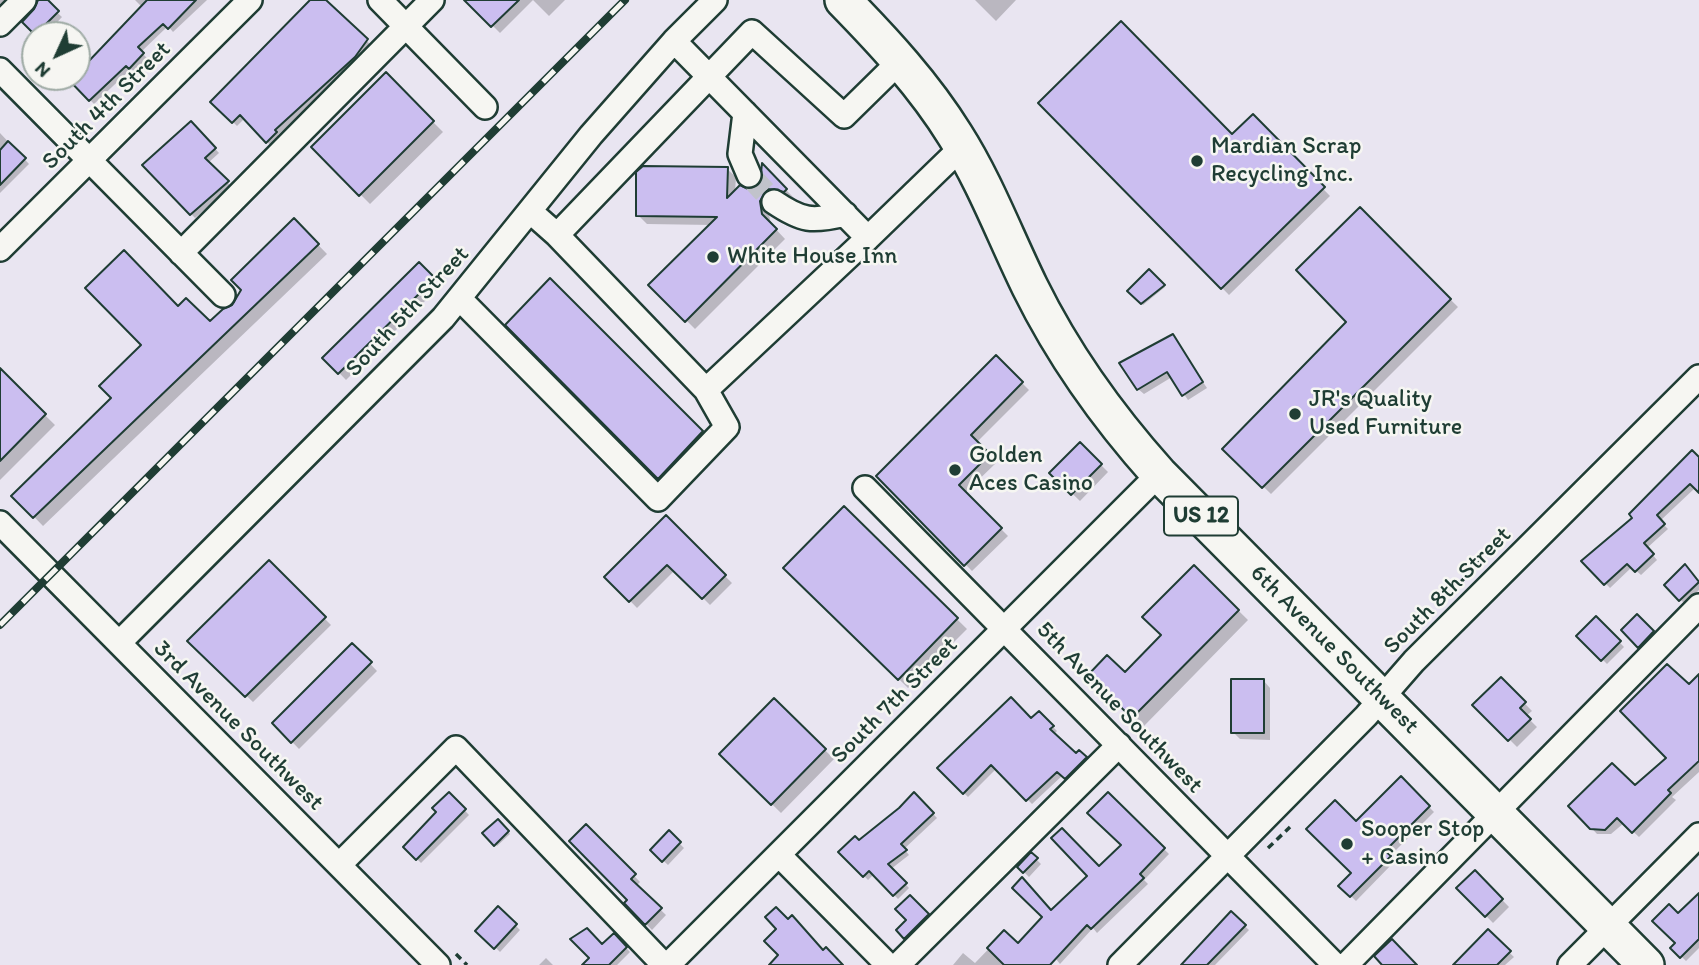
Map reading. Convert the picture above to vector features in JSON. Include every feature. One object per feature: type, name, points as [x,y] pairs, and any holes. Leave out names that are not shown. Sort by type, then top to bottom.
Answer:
[{"type":"highway","name":"6th Avenue Southwest","points":[[843,0],[935,105],[962,147],[1030,288],[1069,360],[1111,420],[1159,474],[1646,965]]},
{"type":"street","points":[[0,24],[24,0]]},
{"type":"street","name":"South 4th Street","points":[[0,249],[250,0]]},
{"type":"street","points":[[380,0],[485,107]]},
{"type":"street","points":[[181,253],[432,0]]},
{"type":"street","name":"South 5th Street","points":[[119,643],[460,299],[592,135],[674,41],[715,0]]},
{"type":"street","points":[[557,235],[752,32],[844,116],[899,62]]},
{"type":"street","points":[[674,41],[868,238]]},
{"type":"street","points":[[0,70],[223,295]]},
{"type":"street","points":[[745,113],[740,154],[749,175]]},
{"type":"street","points":[[706,390],[962,147]]},
{"type":"street","points":[[774,202],[794,215],[817,221],[845,214]]},
{"type":"street","points":[[460,299],[658,499],[727,426],[706,390],[557,235],[531,212]]},
{"type":"street","name":"South 8th Street","points":[[1120,965],[1414,661],[1696,386]]},
{"type":"street","name":"South 7th Street","points":[[666,965],[1159,474]]},
{"type":"street","name":"5th Avenue Southwest","points":[[865,488],[1335,965]]},
{"type":"street","name":"3rd Avenue Southwest","points":[[0,523],[438,965]]},
{"type":"street","points":[[1346,965],[1699,606]]},
{"type":"street","points":[[898,965],[1119,745]]},
{"type":"street","points":[[339,865],[456,748],[666,965]]},
{"type":"street","points":[[1570,965],[1699,835]]},
{"type":"street","points":[[779,855],[888,965]]},
{"type":"path","points":[[1268,848],[1290,827]]},
{"type":"building","points":[[38,0],[48,0],[59,11],[49,21],[23,21]]},
{"type":"building","points":[[147,0],[196,0],[168,29],[163,24],[138,47],[144,53],[129,69],[126,66],[89,101],[79,91],[91,91],[91,59]]},
{"type":"building","points":[[310,0],[326,0],[368,39],[355,57],[275,130],[277,132],[266,143],[240,115],[232,123],[210,102]]},
{"type":"building","points":[[464,0],[519,0],[491,27]]},
{"type":"building","name":"Mardian Scrap Recycling Inc.","points":[[1121,21],[1232,134],[1253,114],[1325,187],[1221,289],[1038,103]]},
{"type":"building","points":[[386,72],[434,121],[359,196],[311,147]]},
{"type":"building","points":[[191,121],[216,148],[205,158],[229,181],[190,215],[142,165]]},
{"type":"building","points":[[8,141],[26,158],[0,185],[0,150]]},
{"type":"building","name":"White House Inn","points":[[762,163],[787,189],[784,192],[768,189],[760,201],[762,214],[777,229],[685,322],[648,285],[717,217],[636,216],[636,172],[643,166],[728,167],[727,198],[740,185],[748,189],[760,184]]},
{"type":"building","points":[[1360,207],[1451,299],[1262,488],[1222,449],[1346,322],[1296,270]]},
{"type":"building","points":[[294,218],[319,244],[33,518],[11,496],[111,398],[99,386],[141,345],[85,288],[124,250],[178,306],[186,298],[210,321],[232,305],[241,290],[231,280]]},
{"type":"building","points":[[419,262],[435,278],[338,374],[322,358]]},
{"type":"building","points":[[1149,269],[1165,285],[1141,304],[1127,291]]},
{"type":"building","points":[[550,278],[703,431],[658,479],[505,325]]},
{"type":"building","points":[[1173,334],[1203,382],[1182,396],[1167,372],[1137,390],[1119,363]]},
{"type":"building","points":[[996,355],[1023,382],[971,435],[990,454],[959,485],[1002,528],[964,566],[876,476]]},
{"type":"building","points":[[0,368],[46,414],[0,461]]},
{"type":"building","points":[[1080,442],[1102,464],[1071,495],[1049,473]]},
{"type":"building","points":[[1692,450],[1699,457],[1699,493],[1690,484],[1657,515],[1665,524],[1644,543],[1654,554],[1635,572],[1627,564],[1604,585],[1581,561],[1632,518],[1629,514]]},
{"type":"building","points":[[844,506],[958,618],[898,680],[783,568]]},
{"type":"building","points":[[666,515],[726,575],[702,599],[667,565],[629,602],[604,577]]},
{"type":"building","points":[[269,560],[326,617],[245,697],[187,641]]},
{"type":"building","points":[[1685,564],[1699,582],[1679,601],[1664,585]]},
{"type":"building","points":[[1194,565],[1239,610],[1132,718],[1088,675],[1107,655],[1125,672],[1161,635],[1142,617]]},
{"type":"building","points":[[1637,614],[1654,631],[1638,648],[1621,630]]},
{"type":"building","points":[[1596,616],[1621,641],[1601,661],[1576,636]]},
{"type":"building","points":[[352,643],[372,662],[291,743],[272,723]]},
{"type":"building","points":[[1667,664],[1689,684],[1699,674],[1699,761],[1668,790],[1671,793],[1632,833],[1617,818],[1605,830],[1590,829],[1568,806],[1612,763],[1635,785],[1666,758],[1620,711]]},
{"type":"building","points":[[1501,677],[1526,702],[1520,708],[1531,719],[1508,741],[1472,705]]},
{"type":"building","points":[[1231,679],[1264,679],[1264,733],[1231,733]]},
{"type":"building","points":[[1011,697],[1031,718],[1039,711],[1054,726],[1050,729],[1076,753],[1079,750],[1087,757],[1065,779],[1057,772],[1026,801],[991,765],[963,794],[937,768]]},
{"type":"building","points":[[774,698],[826,749],[771,805],[719,754]]},
{"type":"building","points":[[1401,776],[1430,806],[1385,851],[1391,856],[1350,897],[1338,886],[1351,873],[1306,829],[1335,800],[1356,821]]},
{"type":"building","points":[[449,792],[466,809],[416,860],[403,847],[436,812],[432,808]]},
{"type":"building","points":[[914,792],[934,813],[901,844],[907,850],[888,864],[907,883],[893,896],[869,871],[863,877],[838,852],[855,836],[859,840],[899,808]]},
{"type":"building","points":[[1108,792],[1165,848],[1140,874],[1144,878],[1091,929],[1087,925],[1050,965],[1004,965],[987,948],[1004,930],[1018,943],[1042,917],[1012,888],[1022,877],[1051,910],[1087,876],[1051,838],[1062,828],[1099,866],[1121,845],[1087,813]]},
{"type":"building","points":[[498,819],[509,831],[494,846],[482,833]]},
{"type":"building","points":[[586,824],[636,874],[631,879],[662,908],[645,925],[624,903],[627,900],[569,841]]},
{"type":"building","points":[[669,830],[681,842],[662,862],[650,850]]},
{"type":"building","points":[[1031,852],[1038,858],[1023,873],[1017,867]]},
{"type":"building","points":[[1475,870],[1503,899],[1485,917],[1456,888]]},
{"type":"building","points":[[1699,893],[1699,939],[1680,958],[1670,948],[1675,943],[1652,921],[1669,904],[1678,913]]},
{"type":"building","points":[[910,895],[929,914],[904,939],[896,930],[906,920],[895,909]]},
{"type":"building","points":[[498,906],[517,924],[494,949],[475,931]]},
{"type":"building","points":[[776,907],[788,919],[792,915],[823,950],[826,947],[843,965],[769,965],[778,955],[764,941],[776,929],[765,917]]},
{"type":"building","points":[[1231,911],[1246,925],[1207,965],[1181,965]]},
{"type":"building","points":[[587,928],[602,944],[614,933],[627,947],[609,965],[582,965],[589,958],[570,939]]},
{"type":"building","points":[[1488,929],[1511,951],[1497,965],[1453,965]]},
{"type":"building","points":[[1392,939],[1417,965],[1382,965],[1374,956]]},
{"type":"tunnel","points":[[749,175],[774,202]]},
{"type":"railway","points":[[0,625],[625,0]]},
{"type":"place","name":"Mardian Scrap Recycling Inc.","points":[[1197,161]]},
{"type":"place","name":"White House Inn","points":[[713,257]]},
{"type":"place","name":"JR's Quality Used Furniture","points":[[1295,414]]},
{"type":"place","name":"Golden Aces Casino","points":[[955,470]]},
{"type":"place","name":"Sooper Stop + Casino","points":[[1347,844]]}]
